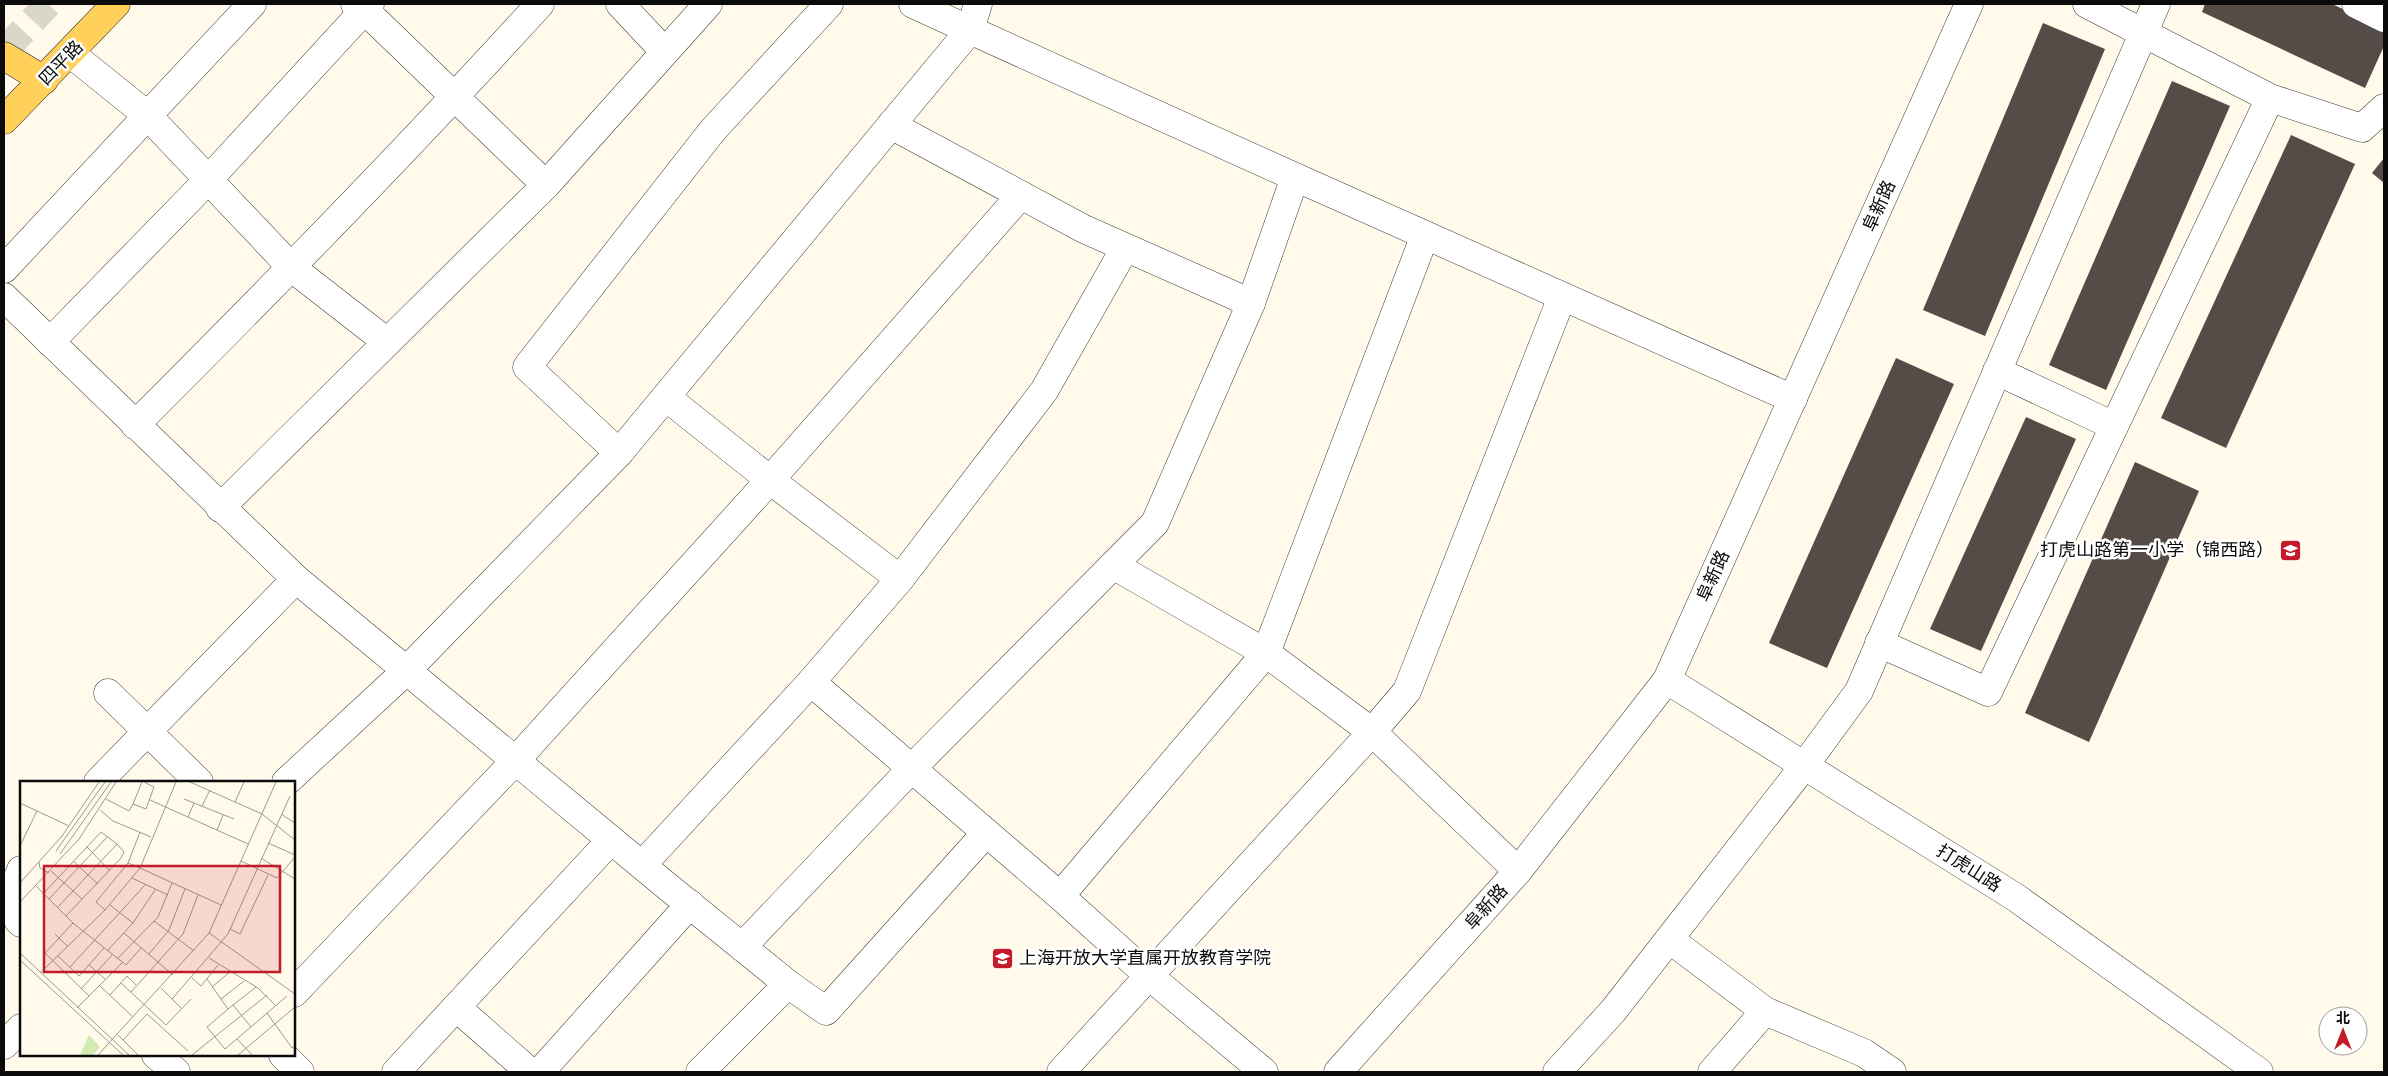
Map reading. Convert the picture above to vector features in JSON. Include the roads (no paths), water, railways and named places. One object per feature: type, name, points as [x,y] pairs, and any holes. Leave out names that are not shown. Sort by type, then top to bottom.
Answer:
[{"type":"main road","name":"四平路","points":[[4,120],[116,4]]},
{"type":"main road","points":[[4,56],[44,80]]},
{"type":"street","points":[[4,269],[252,4]]},
{"type":"street","points":[[135,425],[292,268],[454,98],[540,4]]},
{"type":"street","points":[[620,4],[664,51]]},
{"type":"street","points":[[220,508],[546,185],[708,4]]},
{"type":"street","points":[[620,453],[526,367],[713,130],[829,4]]},
{"type":"street","points":[[913,4],[1562,297],[1793,399]]},
{"type":"street","points":[[287,781],[406,671],[620,453],[970,30],[978,4]]},
{"type":"street","name":"阜新路","points":[[1338,1072],[1518,871],[1667,680],[1969,4]]},
{"type":"street","points":[[2087,4],[2270,98],[2362,128],[2384,108]]},
{"type":"street","points":[[1557,1072],[1613,1011],[1804,766],[1858,691],[2156,4]]},
{"type":"street","points":[[2356,4],[2384,18]]},
{"type":"street","points":[[50,342],[208,179],[363,6],[454,98],[546,185]]},
{"type":"street","points":[[70,53],[148,116],[292,268],[387,342]]},
{"type":"street","points":[[1879,643],[1988,692],[2270,98]]},
{"type":"street","points":[[891,125],[1084,229],[1251,303]]},
{"type":"street","points":[[742,947],[912,769],[1155,524],[1251,303],[1295,177]]},
{"type":"street","points":[[295,992],[515,761],[770,480],[1021,195]]},
{"type":"street","points":[[1060,896],[1266,653],[1425,235]]},
{"type":"street","points":[[642,865],[811,682],[900,579],[1044,391],[1125,248]]},
{"type":"street","points":[[4,297],[220,508],[296,579],[742,947],[788,984],[826,1011],[986,832]]},
{"type":"street","points":[[1061,1072],[1372,732],[1407,691],[1562,297]]},
{"type":"street","points":[[1997,371],[2114,426]]},
{"type":"street","points":[[666,397],[770,480],[900,579]]},
{"type":"street","points":[[1113,566],[1266,653],[1372,732],[1518,871]]},
{"type":"street","points":[[99,781],[145,731],[296,579]]},
{"type":"street","name":"打虎山路","points":[[1667,680],[2015,897],[2259,1072]]},
{"type":"street","points":[[811,682],[1060,896],[1148,975],[1264,1072]]},
{"type":"street","points":[[108,693],[198,781]]},
{"type":"street","points":[[396,1072],[612,840]]},
{"type":"street","points":[[20,872],[12,891],[20,922]]},
{"type":"street","points":[[540,1072],[690,904]]},
{"type":"street","points":[[1669,940],[1765,1011],[1864,1053],[1889,1071]]},
{"type":"street","points":[[700,1072],[788,984]]},
{"type":"street","points":[[456,1007],[530,1072]]},
{"type":"street","points":[[1712,1072],[1765,1011]]},
{"type":"street","points":[[4,1045],[20,1029]]},
{"type":"street","points":[[157,1056],[176,1072]]},
{"type":"street","points":[[284,1056],[300,1072]]},
{"type":"tunnel","points":[[4,51],[48,4]]},
{"type":"place","name":"打虎山路第一小学（锦西路）","points":[[2290,550]]},
{"type":"place","name":"上海开放大学直属开放教育学院","points":[[1003,958]]}]
